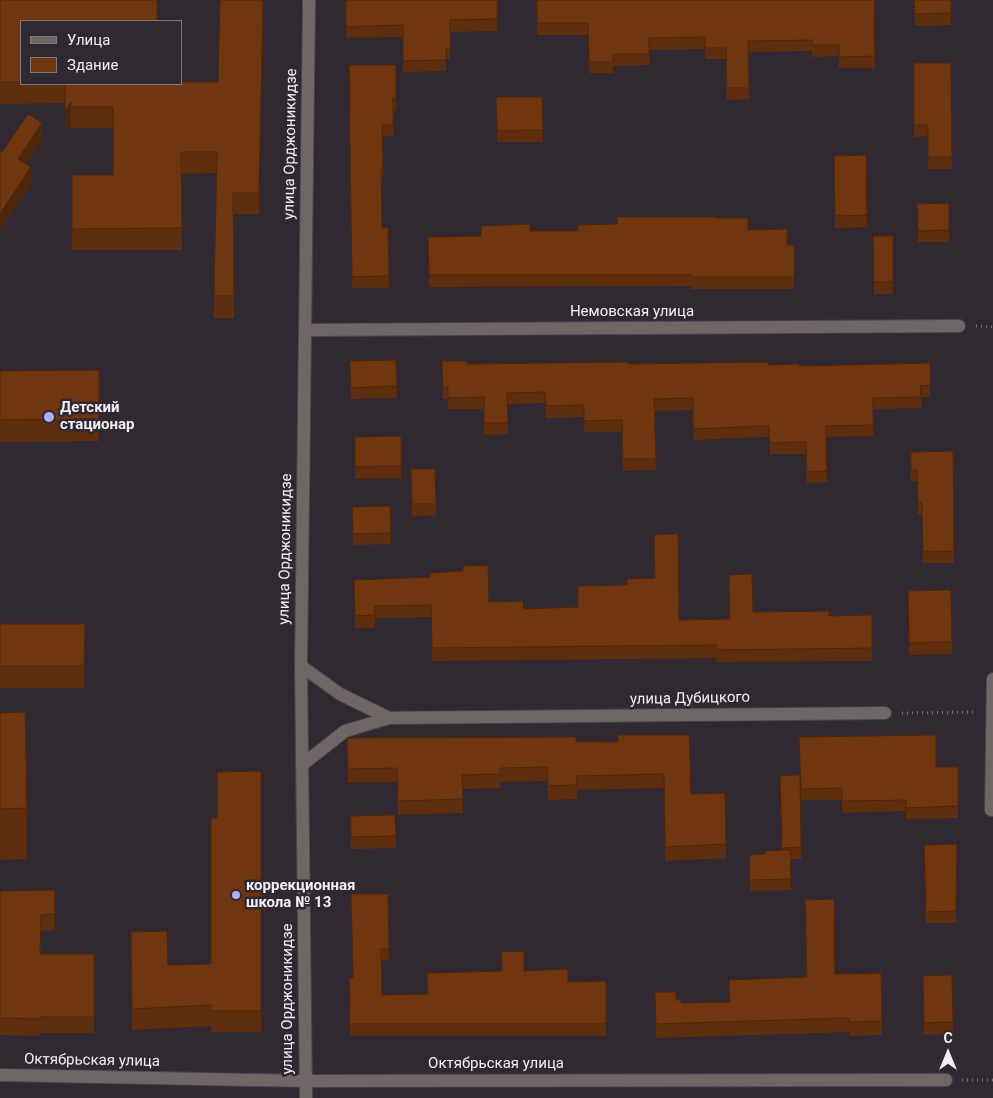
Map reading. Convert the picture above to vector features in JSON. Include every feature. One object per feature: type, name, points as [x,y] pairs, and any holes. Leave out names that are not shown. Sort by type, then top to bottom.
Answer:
[{"type":"street","name":"улица Орджоникидзе","points":[[306,1098],[301,666],[309,0]]},
{"type":"street","name":"Немовская улица","points":[[306,330],[959,326]]},
{"type":"street","name":"улица Дубицкого","points":[[301,666],[340,694],[389,718]]},
{"type":"street","points":[[991,810],[993,679]]},
{"type":"street","name":"улица Дубицкого","points":[[302,765],[345,731],[389,718],[885,713]]},
{"type":"street","name":"Октябрьская улица","points":[[0,1075],[305,1081],[946,1080]]},
{"type":"path","points":[[885,713],[991,712]]},
{"type":"path","points":[[946,1080],[993,1080]]},
{"type":"building","points":[[0,0],[157,0],[157,20],[20,20],[20,82],[0,82]]},
{"type":"building","points":[[220,0],[263,0],[259,193],[233,193],[234,296],[214,296],[217,152],[181,152],[182,228],[72,229],[72,175],[113,175],[113,107],[71,107],[71,102],[65,111],[65,85],[182,85],[182,82],[218,82]]},
{"type":"building","points":[[346,0],[497,0],[497,19],[450,20],[450,48],[446,48],[446,60],[403,61],[403,25],[346,27]]},
{"type":"building","points":[[537,0],[874,0],[875,56],[839,57],[839,45],[812,45],[812,40],[748,41],[749,88],[727,88],[726,48],[705,48],[705,37],[649,38],[649,54],[613,54],[613,62],[589,62],[588,23],[537,23]]},
{"type":"building","points":[[914,0],[951,0],[951,13],[915,14]]},
{"type":"building","points":[[914,63],[951,63],[952,157],[928,157],[928,125],[914,125]]},
{"type":"building","points":[[349,65],[396,65],[396,98],[393,98],[393,125],[382,125],[382,228],[388,228],[389,276],[352,277]]},
{"type":"building","points":[[496,97],[542,97],[543,130],[497,131]]},
{"type":"building","points":[[28,114],[42,123],[18,159],[31,167],[0,214],[0,151],[2,152]]},
{"type":"building","points":[[866,155],[867,215],[835,216],[834,156]]},
{"type":"building","points":[[949,203],[949,230],[918,231],[917,204]]},
{"type":"building","points":[[617,217],[748,218],[748,230],[787,229],[787,245],[794,245],[794,277],[429,275],[428,237],[481,236],[481,226],[530,224],[530,231],[578,231],[578,225],[617,224]]},
{"type":"building","points":[[873,236],[893,236],[893,282],[874,282]]},
{"type":"building","points":[[396,360],[397,386],[351,388],[350,361]]},
{"type":"building","points":[[442,361],[467,361],[467,364],[768,362],[768,365],[799,364],[799,366],[930,363],[930,385],[920,386],[921,397],[873,398],[873,425],[826,426],[827,471],[807,472],[806,442],[770,443],[769,426],[693,429],[693,398],[654,399],[656,459],[623,459],[622,420],[584,421],[584,405],[546,406],[545,392],[507,393],[508,423],[484,423],[484,397],[448,398],[448,388],[443,388]]},
{"type":"building","points":[[99,370],[99,419],[0,420],[0,371]]},
{"type":"building","points":[[401,436],[401,466],[355,467],[355,437]]},
{"type":"building","points":[[953,451],[954,551],[923,552],[922,502],[918,502],[917,470],[911,470],[911,452]]},
{"type":"building","points":[[411,469],[435,469],[436,504],[412,504]]},
{"type":"building","points":[[390,506],[391,533],[353,534],[352,507]]},
{"type":"building","points":[[678,534],[679,620],[730,619],[729,575],[752,574],[753,612],[829,611],[829,616],[872,615],[872,648],[716,650],[716,645],[432,648],[431,605],[374,606],[375,615],[355,616],[354,580],[430,577],[430,573],[463,571],[463,566],[488,565],[489,602],[523,601],[524,609],[578,607],[578,586],[627,585],[627,579],[655,578],[654,535]]},
{"type":"building","points":[[951,590],[952,642],[909,643],[908,591]]},
{"type":"building","points":[[0,624],[85,624],[84,666],[0,666]]},
{"type":"building","points":[[25,712],[27,808],[0,809],[0,713]]},
{"type":"building","points":[[618,735],[689,735],[691,794],[725,793],[726,844],[665,847],[664,774],[576,776],[577,785],[548,786],[547,767],[500,768],[500,774],[462,775],[463,799],[398,801],[397,768],[348,769],[347,738],[576,737],[576,742],[618,742]]},
{"type":"building","points":[[936,735],[936,767],[958,767],[958,806],[906,808],[906,800],[842,801],[842,788],[801,789],[799,737]]},
{"type":"building","name":"коррекционная школа № 13","points":[[261,771],[261,1011],[211,1011],[211,1005],[132,1009],[131,932],[167,931],[168,965],[211,964],[211,818],[217,818],[217,772]]},
{"type":"building","points":[[800,775],[801,847],[782,848],[780,776]]},
{"type":"building","points":[[395,815],[396,836],[351,837],[351,816]]},
{"type":"building","points":[[957,844],[956,911],[926,912],[924,845]]},
{"type":"building","points":[[790,850],[791,879],[750,880],[750,855],[765,854],[765,851]]},
{"type":"building","points":[[55,890],[55,914],[41,915],[40,954],[94,954],[94,1017],[0,1018],[0,891]]},
{"type":"building","points":[[351,894],[388,894],[389,949],[381,949],[382,995],[428,994],[427,973],[502,971],[501,952],[524,951],[524,971],[568,969],[568,982],[606,981],[606,1024],[350,1024],[349,978],[353,978]]},
{"type":"building","points":[[834,899],[835,974],[881,973],[882,1021],[849,1022],[849,1018],[656,1024],[655,992],[676,992],[676,1000],[681,1000],[681,1003],[730,1002],[729,980],[807,977],[805,900]]},
{"type":"building","points":[[952,975],[953,1022],[924,1023],[923,976]]},
{"type":"place","name":"Детский стационар","points":[[49,417]]},
{"type":"place","name":"коррекционная школа № 13","points":[[236,895]]}]
